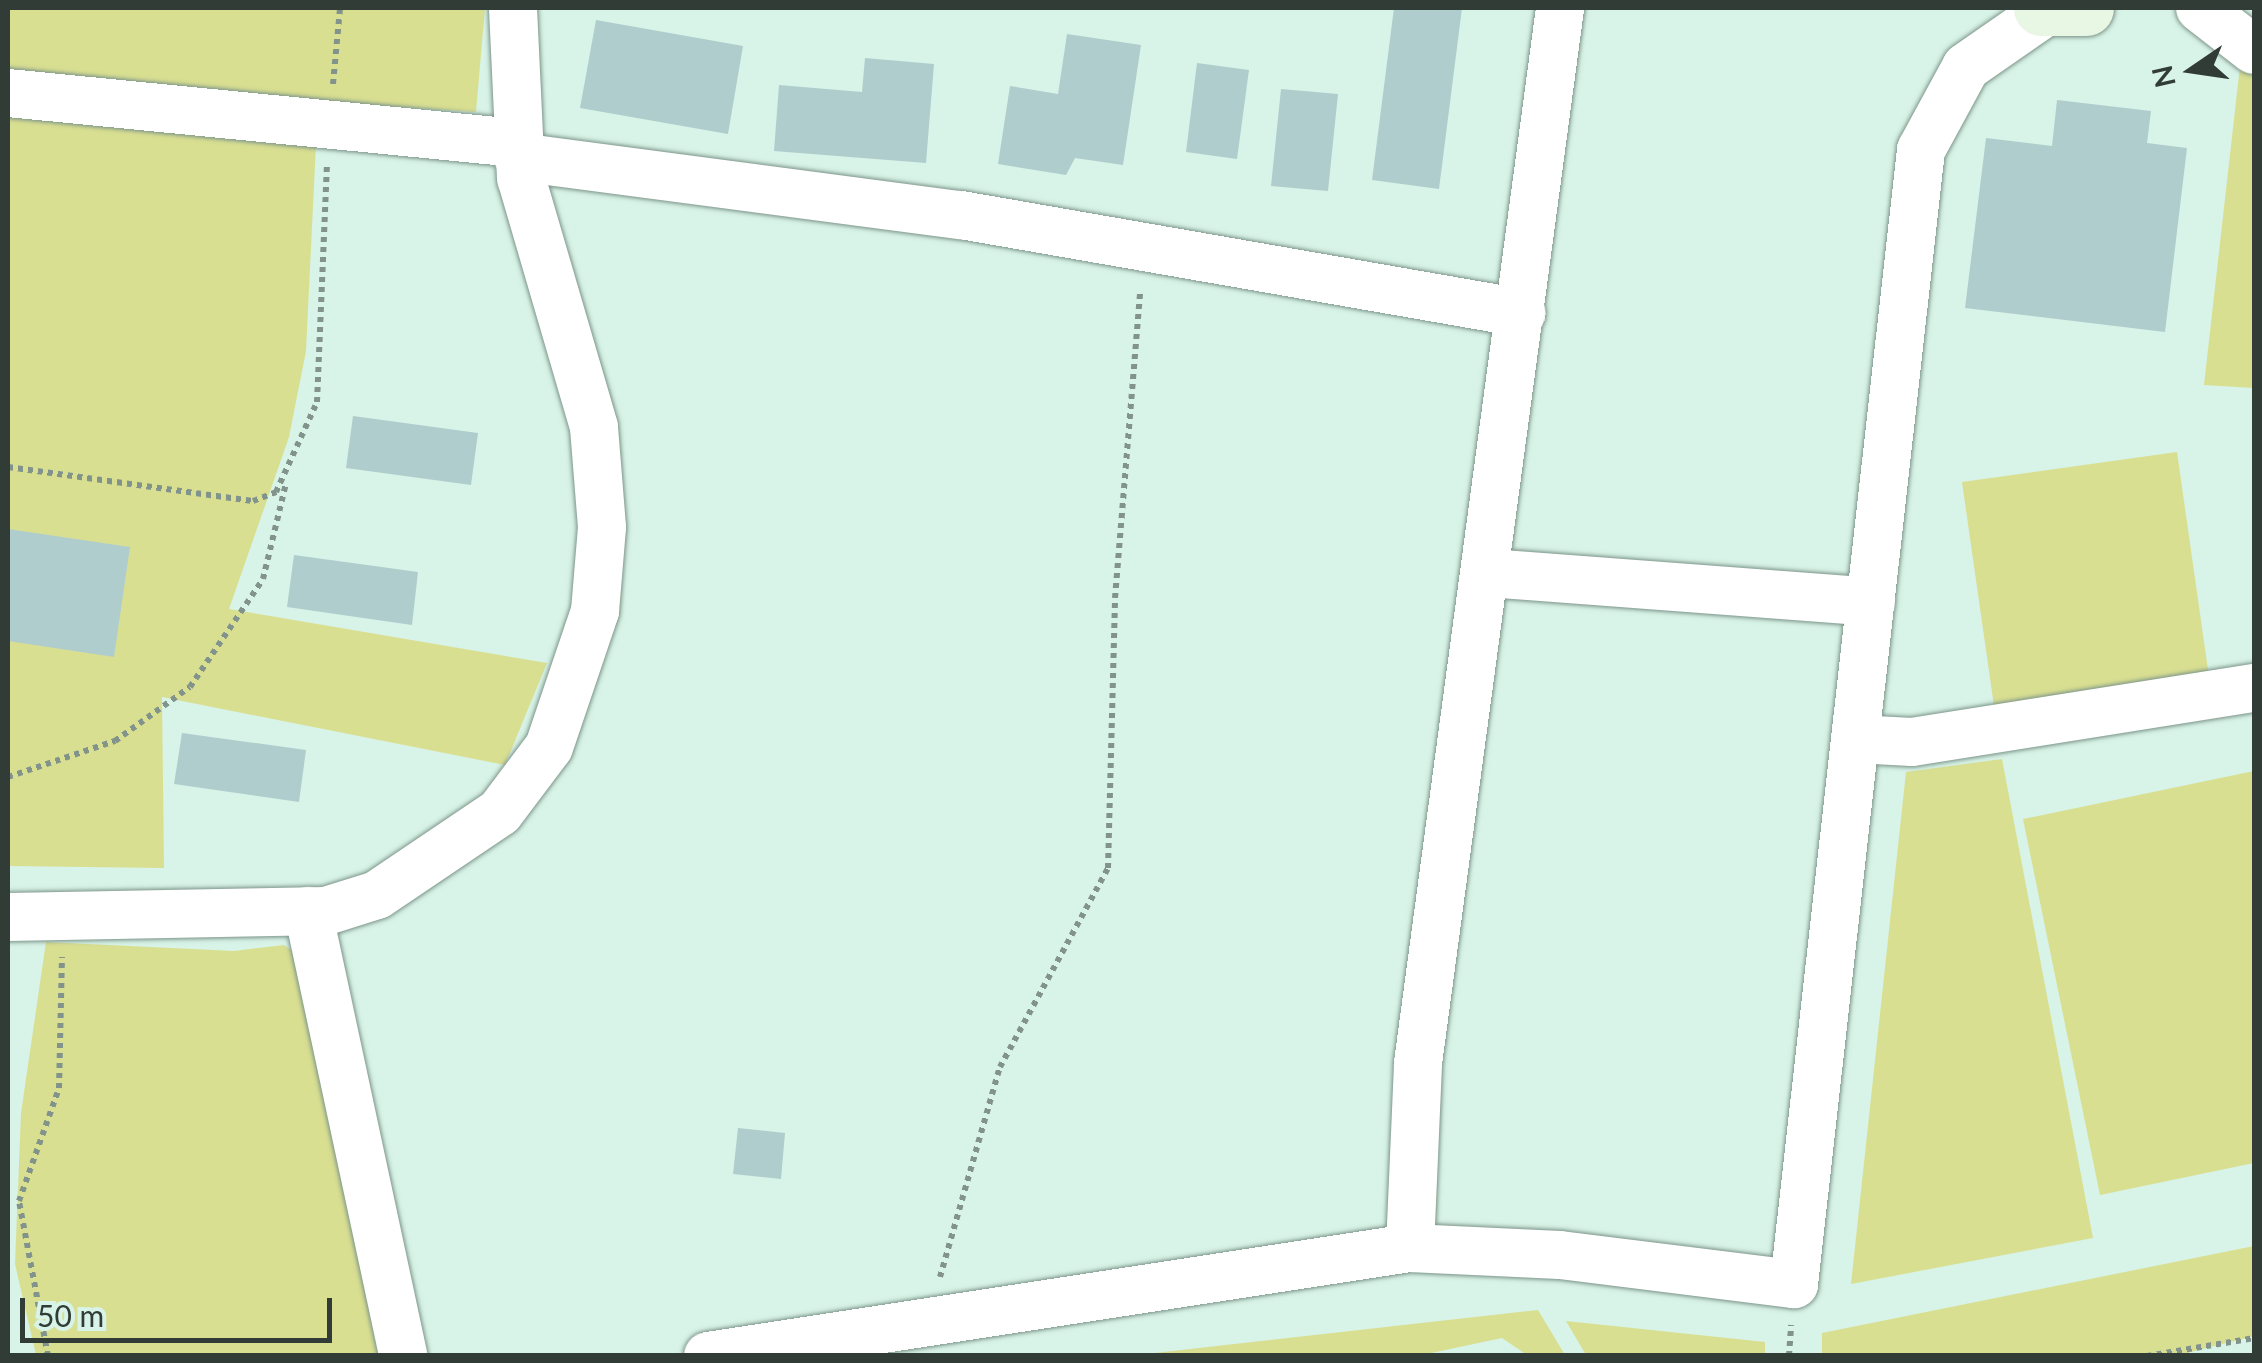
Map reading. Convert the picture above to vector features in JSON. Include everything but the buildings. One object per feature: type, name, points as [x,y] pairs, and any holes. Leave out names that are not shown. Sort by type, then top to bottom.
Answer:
[{"type":"street","points":[[8,917],[308,910],[377,894],[500,812],[549,747],[575,684],[595,611],[602,527],[594,428],[517,150],[513,8]]},
{"type":"street","points":[[1410,1248],[1418,1063],[1490,573],[1560,8]]},
{"type":"street","points":[[708,1356],[1410,1248],[1560,1255],[1794,1284],[1921,150],[1984,8]]},
{"type":"street","points":[[1955,80],[2058,8]]},
{"type":"street","points":[[2200,8],[2254,50]]},
{"type":"street","points":[[8,93],[329,124],[517,150],[1144,245],[1522,313]]},
{"type":"street","points":[[1490,573],[1871,602]]},
{"type":"street","points":[[1856,740],[1912,742],[2254,688]]},
{"type":"street","points":[[308,910],[403,1356]]},
{"type":"path","points":[[8,776],[114,742],[190,687],[264,580],[286,481],[317,402],[329,124],[340,8]]},
{"type":"path","points":[[927,1322],[1000,1067],[1108,868],[1115,598],[1144,245]]},
{"type":"path","points":[[8,467],[253,501],[286,481]]},
{"type":"path","points":[[48,1356],[19,1200],[59,1088],[62,916]]},
{"type":"path","points":[[2147,1356],[2254,1338]]},
{"type":"green space","points":[[8,8],[485,8],[476,112],[318,102],[306,351],[289,437],[229,609],[547,663],[505,765],[162,697],[164,868],[8,866]]},
{"type":"green space","points":[[2254,59],[2254,388],[2204,385],[2240,66]]},
{"type":"green space","points":[[2177,452],[2209,677],[1994,706],[1962,482]]},
{"type":"green space","points":[[2002,759],[2093,1238],[1851,1284],[1906,772]]},
{"type":"green space","points":[[2254,771],[2254,1163],[2100,1195],[2023,819]]},
{"type":"green space","points":[[46,942],[234,951],[284,945],[297,954],[378,1355],[36,1355],[15,1264],[21,1113]]},
{"type":"green space","points":[[2254,1246],[2254,1336],[2175,1356],[1822,1355],[1822,1333]]},
{"type":"green space","points":[[1538,1310],[1565,1355],[1527,1355],[1502,1338],[1417,1356],[1137,1355]]},
{"type":"green space","points":[[1566,1321],[1765,1342],[1765,1355],[1586,1355]]}]
